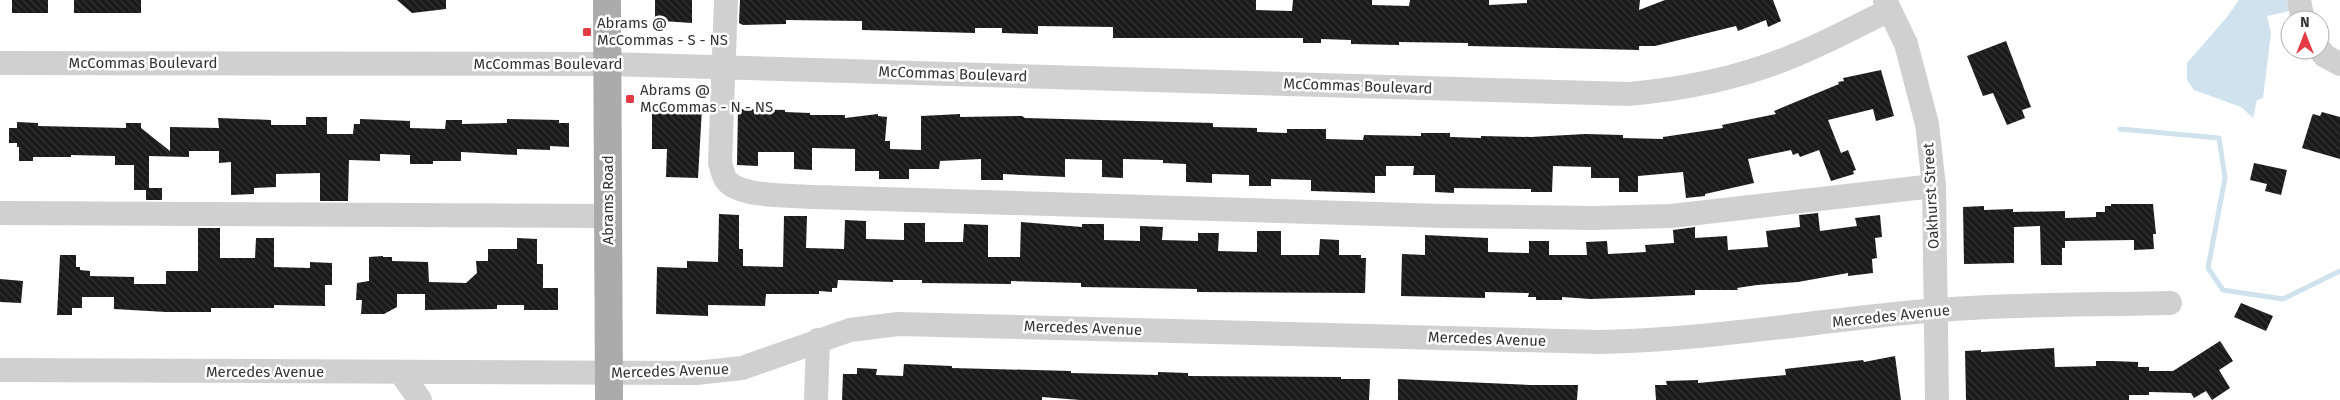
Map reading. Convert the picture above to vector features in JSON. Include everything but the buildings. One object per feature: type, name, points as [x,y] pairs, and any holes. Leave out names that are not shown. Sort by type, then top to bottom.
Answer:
[{"type":"main road","name":"Abrams Road","points":[[607,0],[609,400]]},
{"type":"street","points":[[726,0],[720,162],[725,179],[735,188],[749,192],[815,197],[1435,216],[1593,218],[1671,216],[1934,186]]},
{"type":"street","name":"McCommas Boulevard","points":[[0,63],[607,64],[1629,94],[1694,86],[1760,69],[1794,56],[1888,5]]},
{"type":"street","name":"Oakhurst Street","points":[[1888,5],[1906,44],[1927,124],[1934,186],[1937,400]]},
{"type":"street","points":[[0,213],[608,216]]},
{"type":"street","name":"Mercedes Avenue","points":[[0,370],[696,373],[742,368],[850,330],[898,324],[1635,342],[1686,339],[1935,311],[2170,303]]},
{"type":"street","points":[[816,400],[818,340]]},
{"type":"street","points":[[401,373],[420,400]]},
{"type":"water","points":[[2239,0],[2286,0],[2290,10],[2280,10],[2280,13],[2267,16],[2271,33],[2263,98],[2257,100],[2253,118],[2241,107],[2194,90],[2187,80],[2187,63],[2227,17]]},
{"type":"waterway","points":[[2120,129],[2219,138],[2225,178],[2208,268],[2223,290],[2283,299],[2340,271]]},
{"type":"place","name":"Abrams @ McCommas - S - NS","points":[[587,32]]},
{"type":"place","name":"Abrams @ McCommas - N - NS","points":[[630,99]]}]
